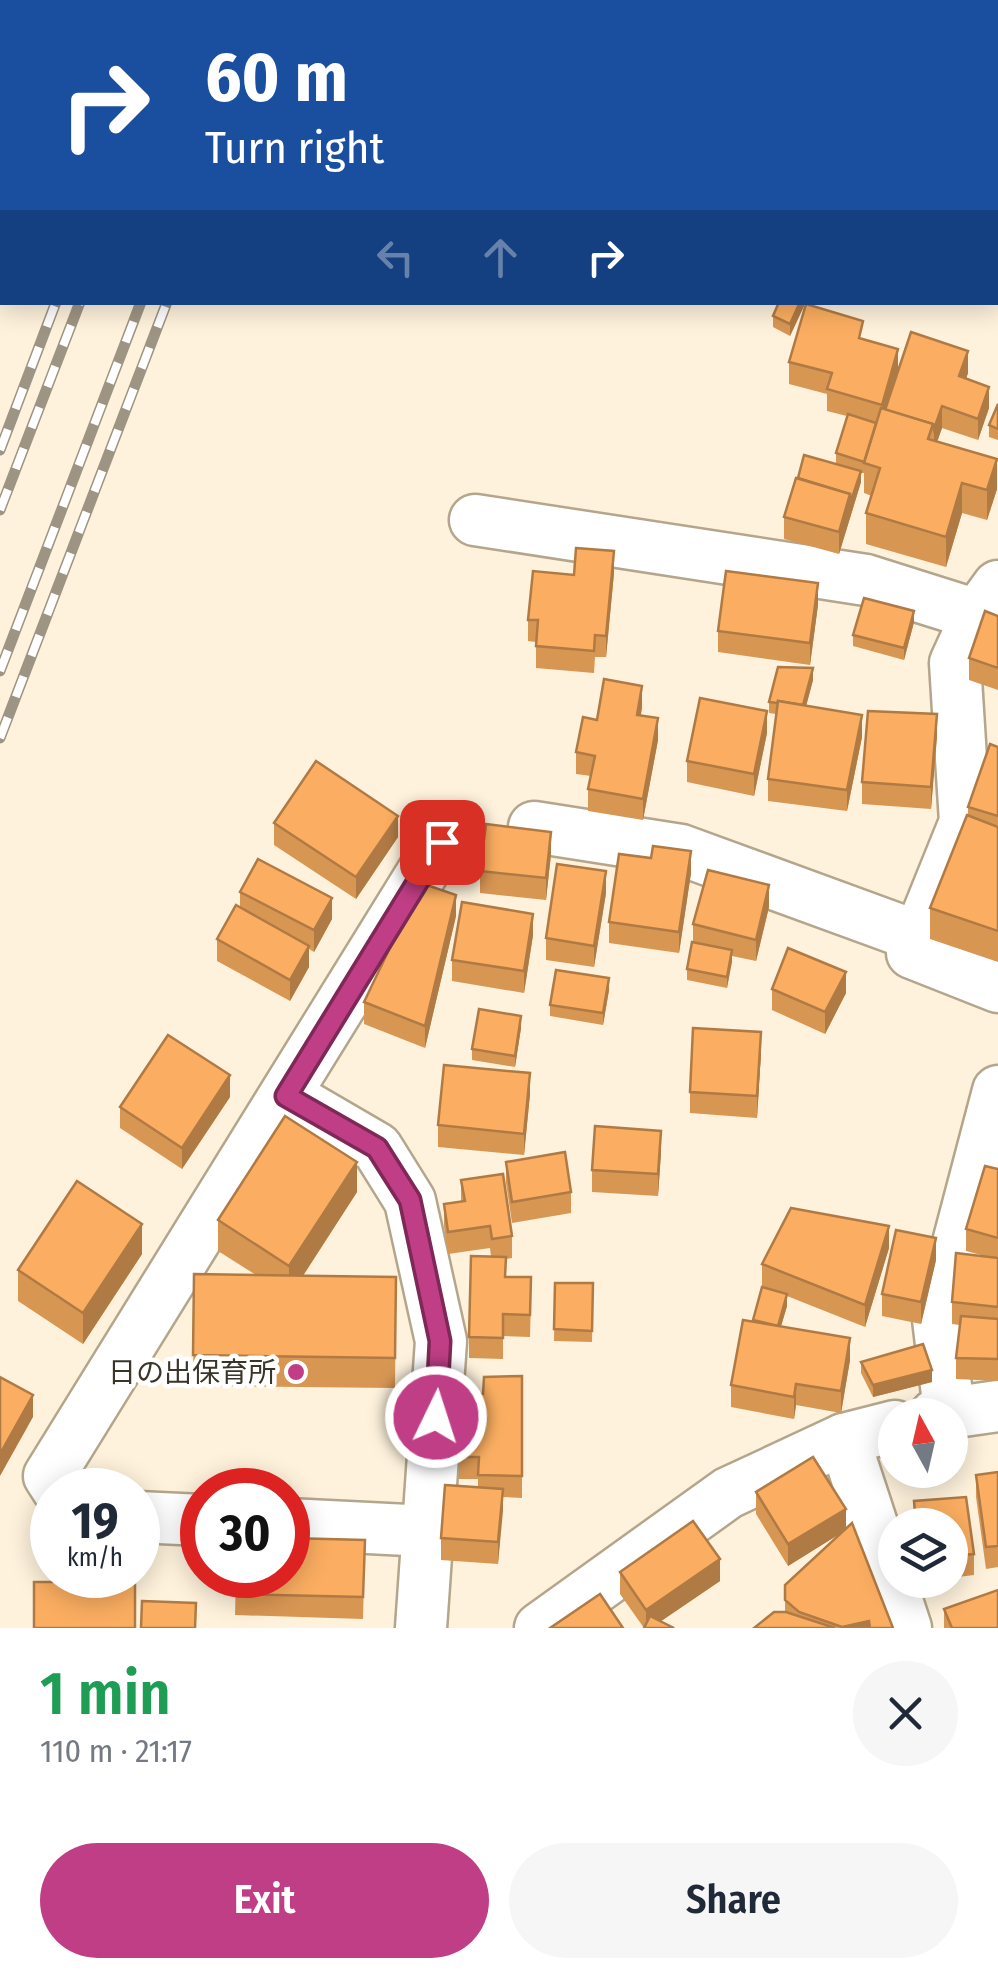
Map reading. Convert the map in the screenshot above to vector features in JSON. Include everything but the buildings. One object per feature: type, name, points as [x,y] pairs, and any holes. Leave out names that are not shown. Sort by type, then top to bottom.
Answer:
[{"type":"street","points":[[475,520],[988,601],[955,664],[965,822],[912,953],[998,987]]},
{"type":"street","points":[[534,827],[681,850],[919,937]]},
{"type":"street","points":[[54,1468],[442,842]]},
{"type":"street","points":[[941,1398],[938,1318],[998,1091]]},
{"type":"street","points":[[286,1096],[377,1148],[410,1200],[440,1341],[421,1628]]},
{"type":"street","points":[[968,1410],[998,1406]]},
{"type":"street","points":[[540,1628],[728,1493],[844,1439],[878,1430]]},
{"type":"street","points":[[844,1439],[906,1628]]},
{"type":"street","points":[[310,1525],[428,1531]]},
{"type":"railway","points":[[0,450],[55,305]]},
{"type":"railway","points":[[0,510],[79,305]]},
{"type":"railway","points":[[0,671],[140,305]]},
{"type":"railway","points":[[0,738],[166,305]]},
{"type":"place","name":"日の出保育所","points":[[296,1372]]},
{"type":"route","points":[[436,1417],[440,1341],[410,1200],[377,1148],[286,1096],[442,842]]}]
